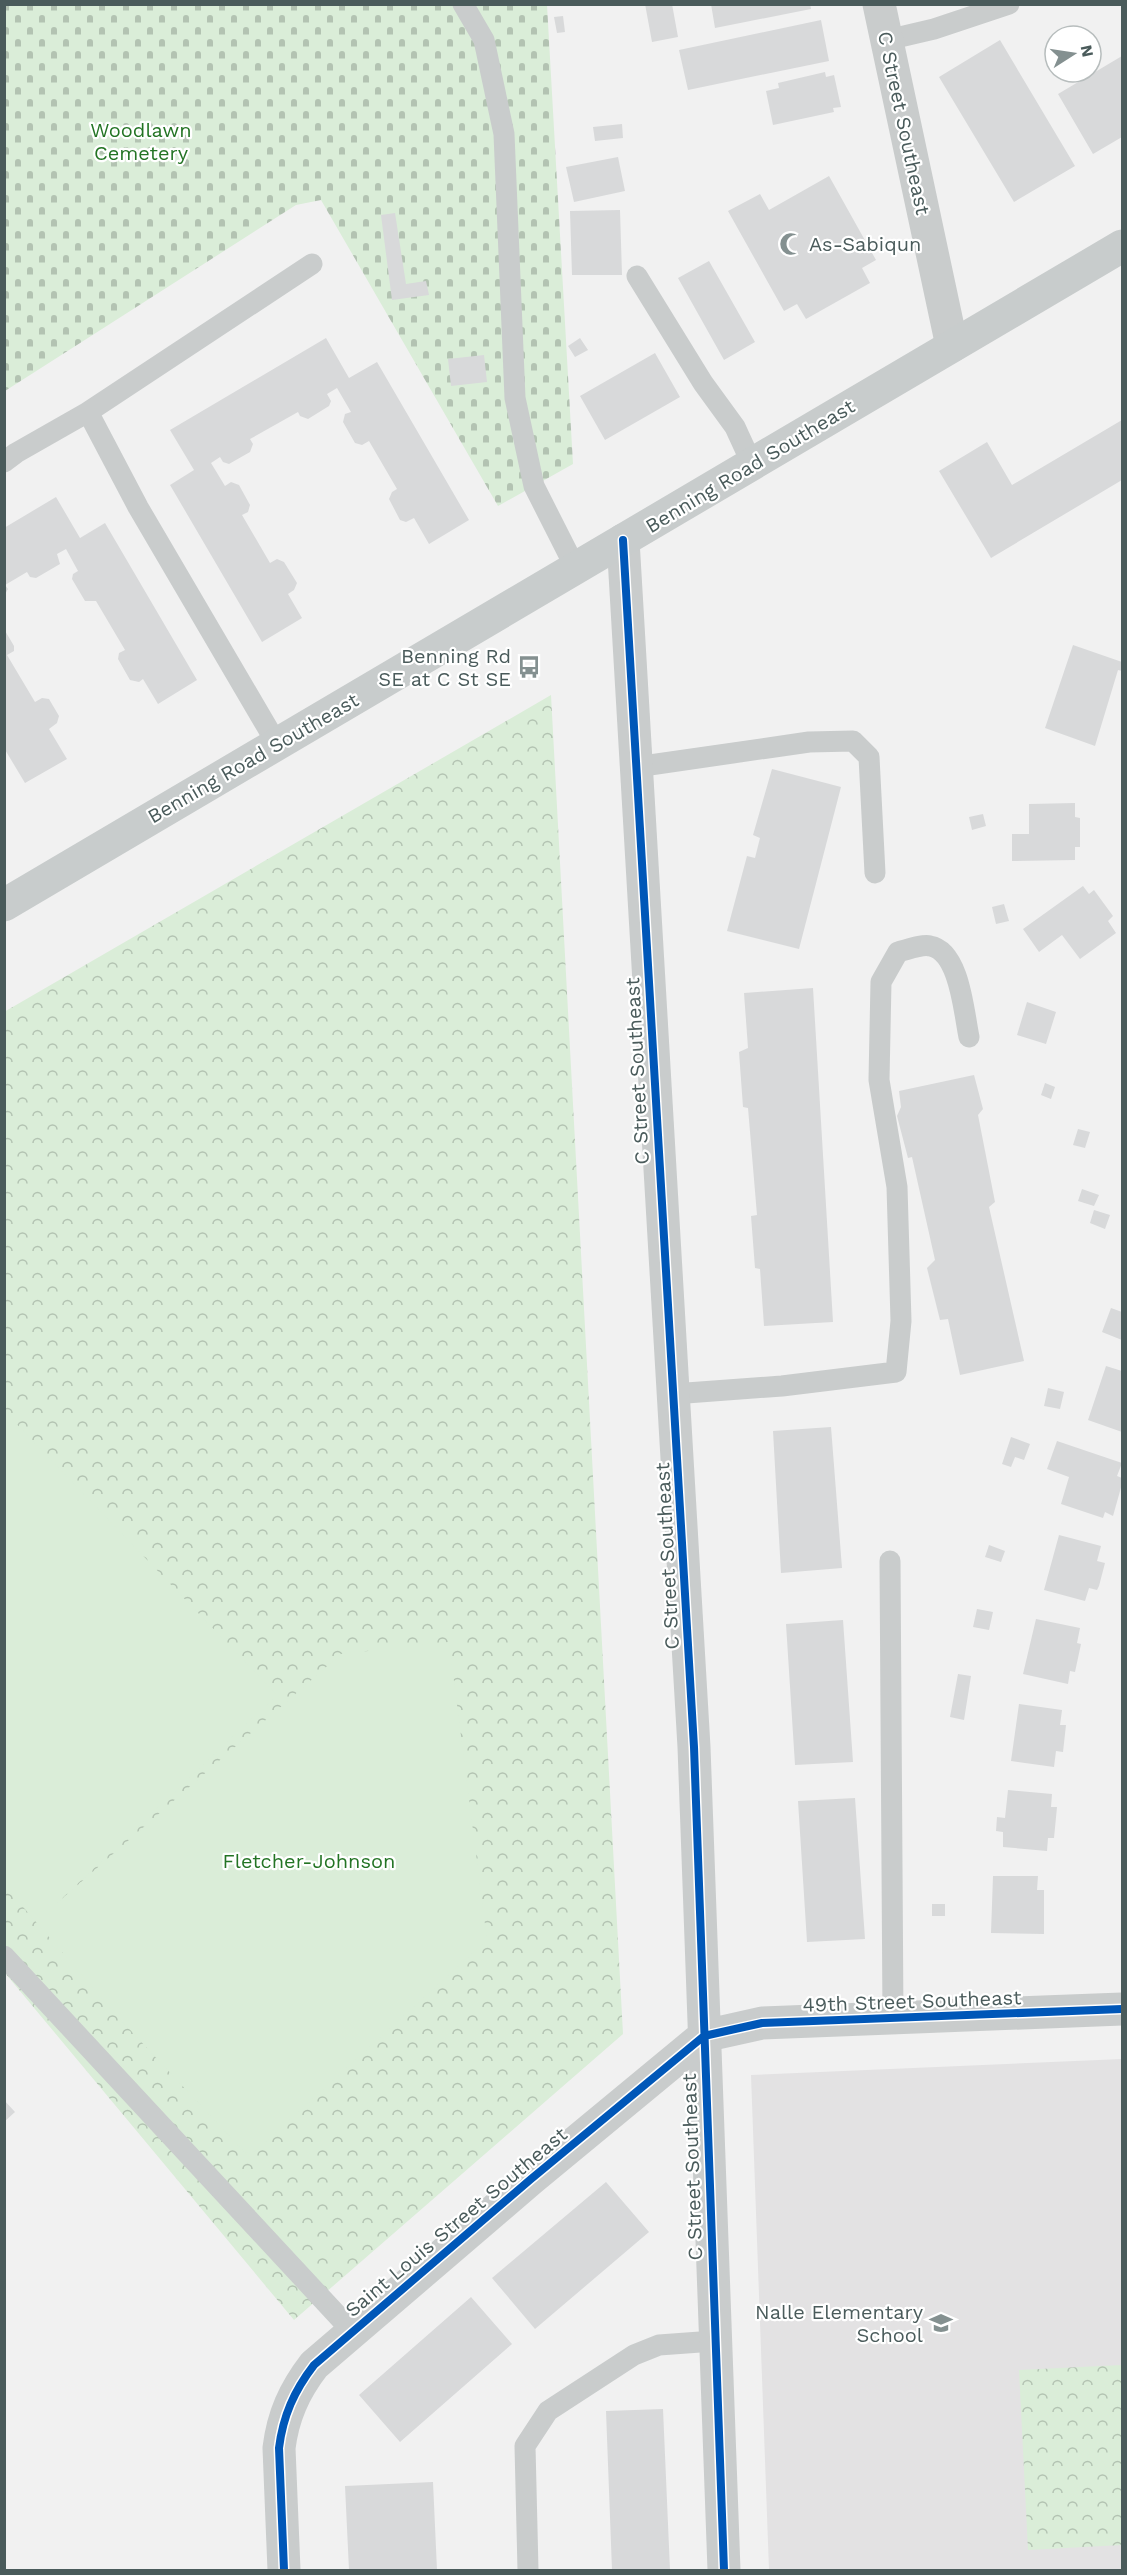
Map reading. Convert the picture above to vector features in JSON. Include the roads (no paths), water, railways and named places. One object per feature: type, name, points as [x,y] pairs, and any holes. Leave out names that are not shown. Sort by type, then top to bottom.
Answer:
[{"type":"main road","name":"Benning Road Southeast","points":[[4,905],[1122,246]]},
{"type":"street","name":"C Street Southeast","points":[[879,4],[952,346]]},
{"type":"street","name":"C Street Southeast","points":[[623,540],[694,1747],[724,2571]]},
{"type":"street","name":"49th Street Southeast","points":[[704,2036],[762,2023],[1122,2009]]},
{"type":"street","name":"Saint Louis Street Southeast","points":[[284,2571],[279,2465],[282,2430],[293,2396],[314,2365],[704,2036]]},
{"type":"lane","points":[[463,4],[484,40],[504,134],[515,398],[534,486],[574,567]]},
{"type":"lane","points":[[887,40],[934,29],[1009,4]]},
{"type":"lane","points":[[4,462],[88,412],[312,264]]},
{"type":"lane","points":[[637,276],[703,383],[735,427],[752,464]]},
{"type":"lane","points":[[88,412],[138,507],[277,744]]},
{"type":"lane","points":[[636,767],[809,742],[853,741],[869,757],[875,873]]},
{"type":"lane","points":[[673,1394],[782,1386],[896,1372],[901,1321],[897,1187],[879,1080],[881,982],[898,952],[930,946],[946,954],[955,970],[969,1037]]},
{"type":"lane","points":[[890,1561],[893,2018]]},
{"type":"lane","points":[[4,1956],[352,2331]]},
{"type":"lane","points":[[528,2571],[525,2446],[535,2426],[548,2411],[634,2355],[659,2345],[714,2341]]},
{"type":"place","name":"As-Sabiqun","points":[[791,244]]},
{"type":"place","name":"Benning Rd SE at C St SE","points":[[529,667]]},
{"type":"place","name":"Nalle Elementary School","points":[[941,2323]]},
{"type":"park label","name":"Woodlawn Cemetery","points":[[141,142]]},
{"type":"park label","name":"Fletcher-Johnson","points":[[309,1861]]}]
